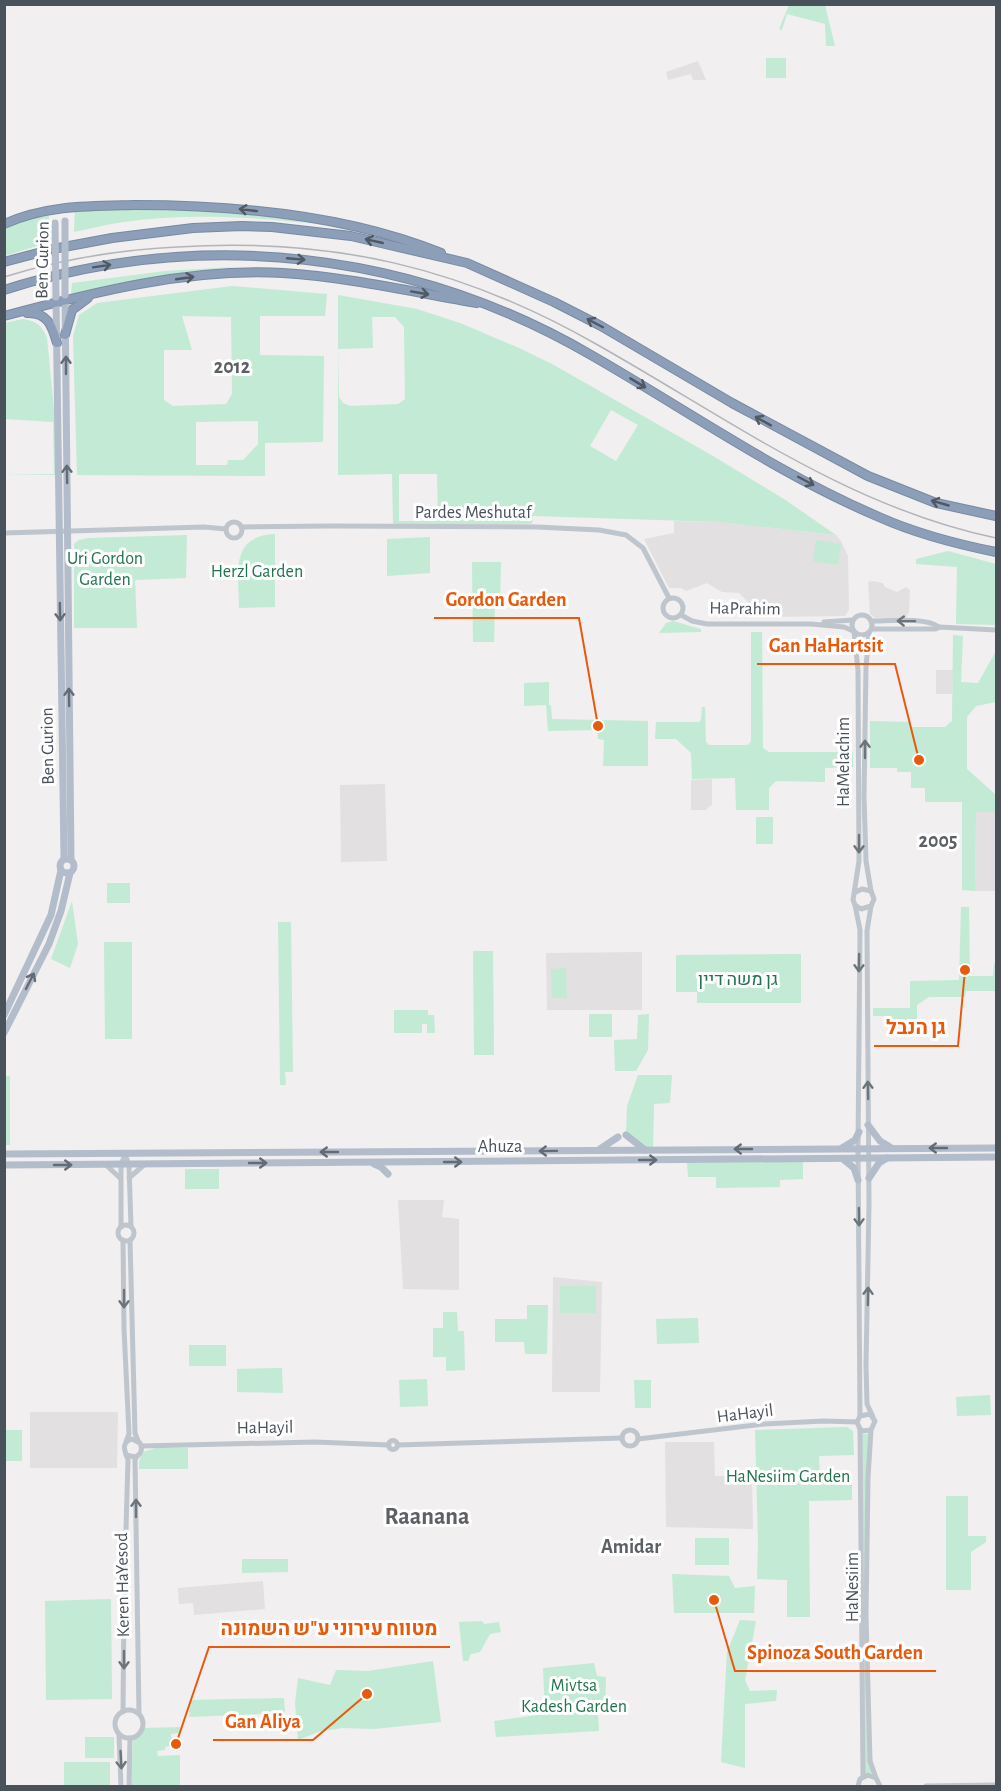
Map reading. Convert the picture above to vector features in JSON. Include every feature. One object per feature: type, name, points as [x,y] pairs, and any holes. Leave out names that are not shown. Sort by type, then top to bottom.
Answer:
[{"type":"highway","points":[[4,224],[33,213],[59,207],[166,205],[266,212],[383,233],[468,263],[554,302],[601,326],[732,403],[868,476],[936,503],[996,516]]},
{"type":"highway","points":[[4,262],[53,249],[112,238],[194,228],[242,226],[351,236],[468,263]]},
{"type":"highway","points":[[4,290],[59,275],[139,261],[272,256],[323,261],[441,287],[494,306],[593,355],[798,477],[855,507],[927,535],[996,552]]},
{"type":"highway","points":[[4,316],[56,299],[115,289],[201,276],[281,273],[338,280],[494,306]]},
{"type":"highway","points":[[65,335],[69,316],[80,302],[115,289]]},
{"type":"highway","points":[[4,316],[24,313],[40,314],[49,322],[57,343]]},
{"type":"main road","name":"Ben Gurion","points":[[59,207],[64,214],[65,221],[68,532],[67,860]]},
{"type":"main road","name":"Ben Gurion","points":[[59,207],[56,223],[58,533],[67,860]]},
{"type":"main road","points":[[4,1015],[51,915],[61,870],[60,863],[67,860],[74,866],[70,873],[61,912],[49,944],[4,1034]]},
{"type":"main road","points":[[61,870],[64,873],[70,873]]},
{"type":"main road","points":[[868,1125],[880,1141],[892,1148]]},
{"type":"main road","points":[[841,1149],[855,1140],[859,1132]]},
{"type":"main road","points":[[626,1135],[645,1150]]},
{"type":"main road","points":[[598,1150],[618,1137]]},
{"type":"main road","name":"Ahuza","points":[[4,1154],[996,1148]]},
{"type":"main road","name":"Ahuza","points":[[4,1165],[996,1157]]},
{"type":"main road","points":[[869,1178],[879,1163],[887,1158]]},
{"type":"main road","points":[[843,1159],[854,1168],[858,1180]]},
{"type":"main road","points":[[368,1162],[381,1167],[388,1174]]},
{"type":"street","points":[[232,522],[238,524],[241,527],[240,535],[234,538],[227,536],[226,529],[232,522]]},
{"type":"street","points":[[4,534],[204,527],[226,529]]},
{"type":"street","name":"Pardes Meshutaf","points":[[241,527],[537,527],[599,530],[626,535],[643,548],[669,598]]},
{"type":"street","points":[[669,598],[676,598],[682,602],[684,609],[681,615],[675,618],[665,615],[663,605],[669,598]]},
{"type":"street","name":"HaPrahim","points":[[681,615],[692,621],[707,624],[811,624],[844,627],[854,631]]},
{"type":"street","points":[[870,631],[871,621],[867,616],[861,615],[853,620],[851,626],[861,635],[870,631],[936,629],[939,627],[996,630]]},
{"type":"street","name":"HaPrahim","points":[[811,624],[853,620]]},
{"type":"street","points":[[871,621],[912,621],[936,624],[939,627]]},
{"type":"street","name":"HaMelachim","points":[[854,631],[858,670],[859,861],[856,892]]},
{"type":"street","name":"HaMelachim","points":[[870,631],[866,667],[864,796],[866,861],[871,891]]},
{"type":"street","points":[[862,889],[871,891],[874,899],[867,931],[869,1178],[867,1404],[875,1424],[870,1430],[863,1431],[860,1430],[858,1419],[860,930],[853,898],[856,892],[862,889]]},
{"type":"street","points":[[855,905],[861,909],[871,906]]},
{"type":"street","points":[[125,1154],[121,1179],[121,1227],[118,1233],[127,1240],[135,1432],[141,1452],[132,1457],[126,1455],[124,1450],[129,1434],[124,1329],[127,1240]]},
{"type":"street","points":[[129,1178],[145,1164]]},
{"type":"street","points":[[106,1165],[121,1179]]},
{"type":"street","points":[[125,1165],[129,1178],[131,1227],[134,1235],[127,1240]]},
{"type":"street","points":[[121,1227],[125,1225],[131,1227]]},
{"type":"street","points":[[858,1419],[866,1413],[873,1417]]},
{"type":"street","name":"HaHayil","points":[[638,1439],[764,1424],[858,1419]]},
{"type":"street","name":"HaNesiim","points":[[860,1430],[863,1776]]},
{"type":"street","name":"HaNesiim","points":[[870,1430],[866,1616],[870,1761],[880,1786]]},
{"type":"street","points":[[632,1431],[638,1439],[634,1445],[629,1446],[623,1443],[622,1438],[624,1433],[632,1431]]},
{"type":"street","name":"HaHayil","points":[[140,1443],[315,1442],[388,1445],[393,1450],[398,1445],[622,1438]]},
{"type":"street","points":[[126,1442],[132,1439],[140,1443]]},
{"type":"street","name":"Keren HaYesod","points":[[123,1712],[128,1460],[126,1455]]},
{"type":"street","name":"Keren HaYesod","points":[[137,1456],[135,1460],[138,1714]]},
{"type":"street","points":[[119,1734],[130,1738],[138,1735],[142,1728],[142,1720],[138,1714],[131,1711],[123,1712],[116,1721],[119,1734],[121,1786]]},
{"type":"street","points":[[129,1786],[130,1738]]},
{"type":"street","points":[[858,1786],[863,1776],[876,1778]]},
{"type":"street","points":[[926,1786],[996,1785]]},
{"type":"shaded area","points":[[698,61],[706,80],[693,80],[691,74],[668,80],[666,72]]},
{"type":"shaded area","points":[[674,521],[721,522],[836,535],[848,556],[849,610],[845,616],[763,617],[739,593],[722,592],[707,583],[686,591],[681,588],[669,588],[644,539],[674,533]]},
{"type":"shaded area","points":[[868,582],[883,583],[885,587],[897,592],[906,587],[910,590],[909,612],[906,618],[875,618],[870,614]]},
{"type":"shaded area","points":[[936,670],[953,670],[952,694],[936,694]]},
{"type":"shaded area","points":[[712,779],[712,805],[707,810],[691,810],[691,780]]},
{"type":"shaded area","points":[[385,784],[387,861],[341,862],[340,785]]},
{"type":"shaded area","points":[[976,811],[996,812],[996,891],[975,891]]},
{"type":"shaded area","points":[[642,952],[642,1010],[547,1010],[546,953]]},
{"type":"shaded area","points":[[398,1200],[444,1200],[442,1217],[459,1219],[459,1290],[403,1289]]},
{"type":"shaded area","points":[[553,1277],[602,1282],[600,1392],[552,1392]]},
{"type":"shaded area","points":[[30,1412],[118,1412],[117,1468],[30,1468]]},
{"type":"shaded area","points":[[665,1442],[714,1442],[715,1476],[752,1477],[753,1529],[666,1527]]},
{"type":"shaded area","points":[[263,1581],[265,1609],[194,1615],[193,1603],[179,1604],[178,1588]]},
{"type":"green space","points":[[789,5],[825,5],[835,46],[826,46],[825,24],[787,14],[782,30],[779,29]]},
{"type":"green space","points":[[766,58],[786,58],[786,78],[766,78]]},
{"type":"green space","points":[[75,209],[230,211],[317,224],[268,219],[196,217],[148,219],[74,232]]},
{"type":"green space","points":[[49,213],[49,242],[5,256],[5,228]]},
{"type":"green space","points":[[231,267],[71,294],[72,283],[165,271]]},
{"type":"green space","points":[[232,286],[327,294],[325,316],[260,316],[260,355],[324,356],[323,442],[265,443],[265,476],[77,475],[73,336],[79,315],[97,303]],"holes":[[[182,316],[231,317],[232,394],[226,404],[173,406],[164,400],[164,350],[192,350]],[[258,421],[258,444],[243,460],[228,460],[227,465],[196,465],[196,422]]]},
{"type":"green space","points":[[338,295],[417,309],[460,323],[519,348],[554,365],[713,456],[784,499],[836,535],[720,522],[533,516],[532,524],[393,524],[392,474],[338,475]],"holes":[[[372,317],[395,317],[404,327],[405,399],[398,404],[350,406],[343,403],[339,397],[338,349],[373,348]],[[611,410],[638,425],[616,461],[590,446]],[[399,474],[437,474],[438,521],[399,521]]]},
{"type":"green space","points":[[23,319],[38,325],[47,338],[55,419],[56,475],[5,475],[54,474],[53,422],[5,419],[4,323]]},
{"type":"green space","name":"Herzl Garden","points":[[275,534],[275,607],[239,608],[238,570],[243,549],[260,536]]},
{"type":"green space","name":"Uri Gordon Garden","points":[[187,535],[186,578],[135,580],[137,628],[74,628],[74,544],[88,538]]},
{"type":"green space","points":[[430,537],[430,573],[387,576],[387,539]]},
{"type":"green space","points":[[816,540],[841,544],[838,565],[813,561]]},
{"type":"green space","points":[[948,551],[996,564],[996,625],[956,624],[957,567],[916,564],[916,559]]},
{"type":"green space","points":[[472,562],[501,562],[500,605],[495,606],[494,642],[473,642]]},
{"type":"green space","points":[[673,621],[701,629],[701,632],[659,633],[666,623]]},
{"type":"green space","points":[[751,632],[762,632],[763,748],[769,752],[853,752],[853,767],[825,768],[825,782],[776,781],[769,788],[769,810],[736,810],[735,778],[692,779],[691,753],[676,739],[655,739],[656,722],[699,722],[702,707],[705,707],[706,742],[709,745],[748,745],[751,741]]},
{"type":"green space","points":[[953,635],[963,636],[961,682],[978,683],[996,651],[996,702],[976,706],[967,717],[967,769],[996,795],[996,812],[976,812],[975,891],[962,890],[962,802],[925,802],[925,788],[911,788],[911,772],[897,772],[897,768],[870,768],[870,721],[910,722],[910,727],[945,727],[952,721]]},
{"type":"green space","points":[[549,682],[549,705],[552,719],[648,721],[648,766],[603,766],[604,740],[598,739],[597,730],[548,731],[546,705],[524,706],[524,683]]},
{"type":"green space","points":[[756,817],[773,817],[773,844],[756,844]]},
{"type":"green space","points":[[107,883],[130,883],[130,903],[107,903]]},
{"type":"green space","points":[[72,901],[78,944],[70,968],[51,959]]},
{"type":"green space","points":[[961,907],[969,907],[970,976],[993,976],[994,963],[996,963],[996,991],[966,991],[965,997],[929,997],[917,1005],[917,1028],[909,1033],[908,1020],[891,1019],[891,1016],[873,1016],[873,1008],[910,1008],[910,981],[959,980]]},
{"type":"green space","points":[[278,922],[291,922],[293,1072],[285,1072],[286,1085],[280,1085]]},
{"type":"green space","points":[[104,942],[132,942],[132,1039],[105,1039]]},
{"type":"green space","points":[[473,951],[493,951],[494,1055],[474,1055]]},
{"type":"green space","name":"גן משה דיין","points":[[801,954],[801,1003],[697,1003],[697,992],[676,992],[676,955]]},
{"type":"green space","points":[[566,968],[567,998],[552,998],[551,969]]},
{"type":"green space","points":[[394,1010],[428,1010],[428,1015],[434,1015],[435,1033],[427,1033],[427,1024],[422,1024],[422,1033],[394,1033]]},
{"type":"green space","points":[[589,1014],[612,1014],[612,1037],[589,1037]]},
{"type":"green space","points":[[649,1014],[648,1050],[636,1071],[615,1071],[614,1040],[637,1039],[638,1015]]},
{"type":"green space","points":[[638,1075],[672,1075],[670,1103],[654,1104],[653,1150],[645,1150],[626,1135],[627,1106]]},
{"type":"green space","points":[[5,1076],[10,1076],[10,1145],[5,1145]]},
{"type":"green space","points":[[803,1161],[803,1179],[780,1180],[780,1187],[716,1188],[716,1177],[688,1177],[687,1162]]},
{"type":"green space","points":[[185,1169],[219,1169],[219,1189],[185,1189]]},
{"type":"green space","points":[[560,1286],[596,1286],[596,1313],[560,1313]]},
{"type":"green space","points":[[527,1305],[548,1305],[547,1354],[525,1354],[524,1342],[495,1342],[495,1319],[527,1319]]},
{"type":"green space","points":[[443,1312],[457,1312],[458,1331],[464,1331],[465,1370],[446,1371],[446,1357],[433,1357],[433,1328],[443,1328]]},
{"type":"green space","points":[[698,1318],[699,1343],[657,1344],[656,1319]]},
{"type":"green space","points":[[189,1345],[226,1345],[226,1366],[189,1366]]},
{"type":"green space","points":[[282,1368],[283,1393],[237,1392],[237,1369]]},
{"type":"green space","points":[[427,1379],[428,1406],[400,1407],[399,1380]]},
{"type":"green space","points":[[634,1380],[651,1380],[651,1408],[635,1408]]},
{"type":"green space","points":[[990,1395],[991,1415],[957,1416],[956,1397]]},
{"type":"green space","name":"HaNesiim Garden","points":[[847,1427],[853,1431],[854,1455],[819,1456],[820,1483],[852,1483],[852,1500],[809,1501],[810,1617],[787,1617],[787,1580],[757,1579],[755,1430]]},
{"type":"green space","points":[[5,1430],[22,1430],[22,1461],[5,1461]]},
{"type":"green space","points":[[862,1434],[869,1434],[865,1620],[873,1773],[865,1773]]},
{"type":"green space","points":[[156,1448],[188,1448],[188,1469],[139,1469],[139,1461],[143,1452]]},
{"type":"green space","points":[[946,1496],[968,1496],[968,1536],[986,1536],[986,1542],[971,1552],[971,1590],[946,1590]]},
{"type":"green space","points":[[695,1538],[729,1538],[729,1565],[695,1565]]},
{"type":"green space","points":[[242,1559],[288,1559],[288,1572],[242,1573]]},
{"type":"green space","points":[[672,1574],[729,1576],[735,1588],[755,1586],[754,1613],[674,1613]]},
{"type":"green space","points":[[111,1599],[112,1699],[46,1700],[45,1601]]},
{"type":"green space","points":[[740,1620],[756,1621],[745,1680],[750,1691],[777,1690],[776,1701],[745,1704],[745,1768],[721,1762],[727,1652]]},
{"type":"green space","points":[[482,1621],[484,1624],[499,1622],[501,1632],[490,1634],[480,1652],[471,1654],[468,1661],[463,1661],[459,1622]]},
{"type":"green space","points":[[433,1661],[441,1722],[374,1729],[343,1728],[321,1731],[298,1740],[295,1703],[298,1678],[330,1685],[336,1670],[368,1671]]},
{"type":"green space","name":"Mivtsa Kadesh Garden","points":[[594,1663],[597,1676],[606,1677],[605,1712],[598,1714],[599,1731],[496,1737],[494,1721],[545,1714],[543,1668]]},
{"type":"green space","points":[[284,1698],[285,1713],[189,1717],[190,1700]]},
{"type":"green space","points":[[180,1727],[180,1733],[171,1734],[172,1746],[157,1751],[158,1756],[180,1755],[180,1786],[131,1786],[133,1740],[141,1734],[144,1728]]},
{"type":"green space","points":[[85,1737],[114,1737],[114,1758],[85,1758]]},
{"type":"green space","points":[[64,1762],[110,1762],[110,1786],[64,1786]]},
{"type":"railway","points":[[4,277],[90,256],[177,247],[234,245],[288,247],[342,253],[394,263],[445,277],[546,317],[789,457],[838,482],[889,505],[941,524],[996,538]]},
{"type":"place","name":"Gordon Garden","points":[[598,726]]},
{"type":"place","name":"Gan HaHartsit","points":[[919,760]]},
{"type":"place","name":"גן הנבל","points":[[965,970]]},
{"type":"place","name":"Spinoza South Garden","points":[[714,1600]]},
{"type":"place","name":"Gan Aliya","points":[[367,1694]]},
{"type":"place","name":"מטווח עירוני ע\"ש השמונה","points":[[176,1744]]},
{"type":"district","name":"2012","points":[[232,366]]},
{"type":"district","name":"2005","points":[[938,840]]},
{"type":"district","name":"Raanana","points":[[427,1516]]},
{"type":"district","name":"Amidar","points":[[631,1546]]}]
